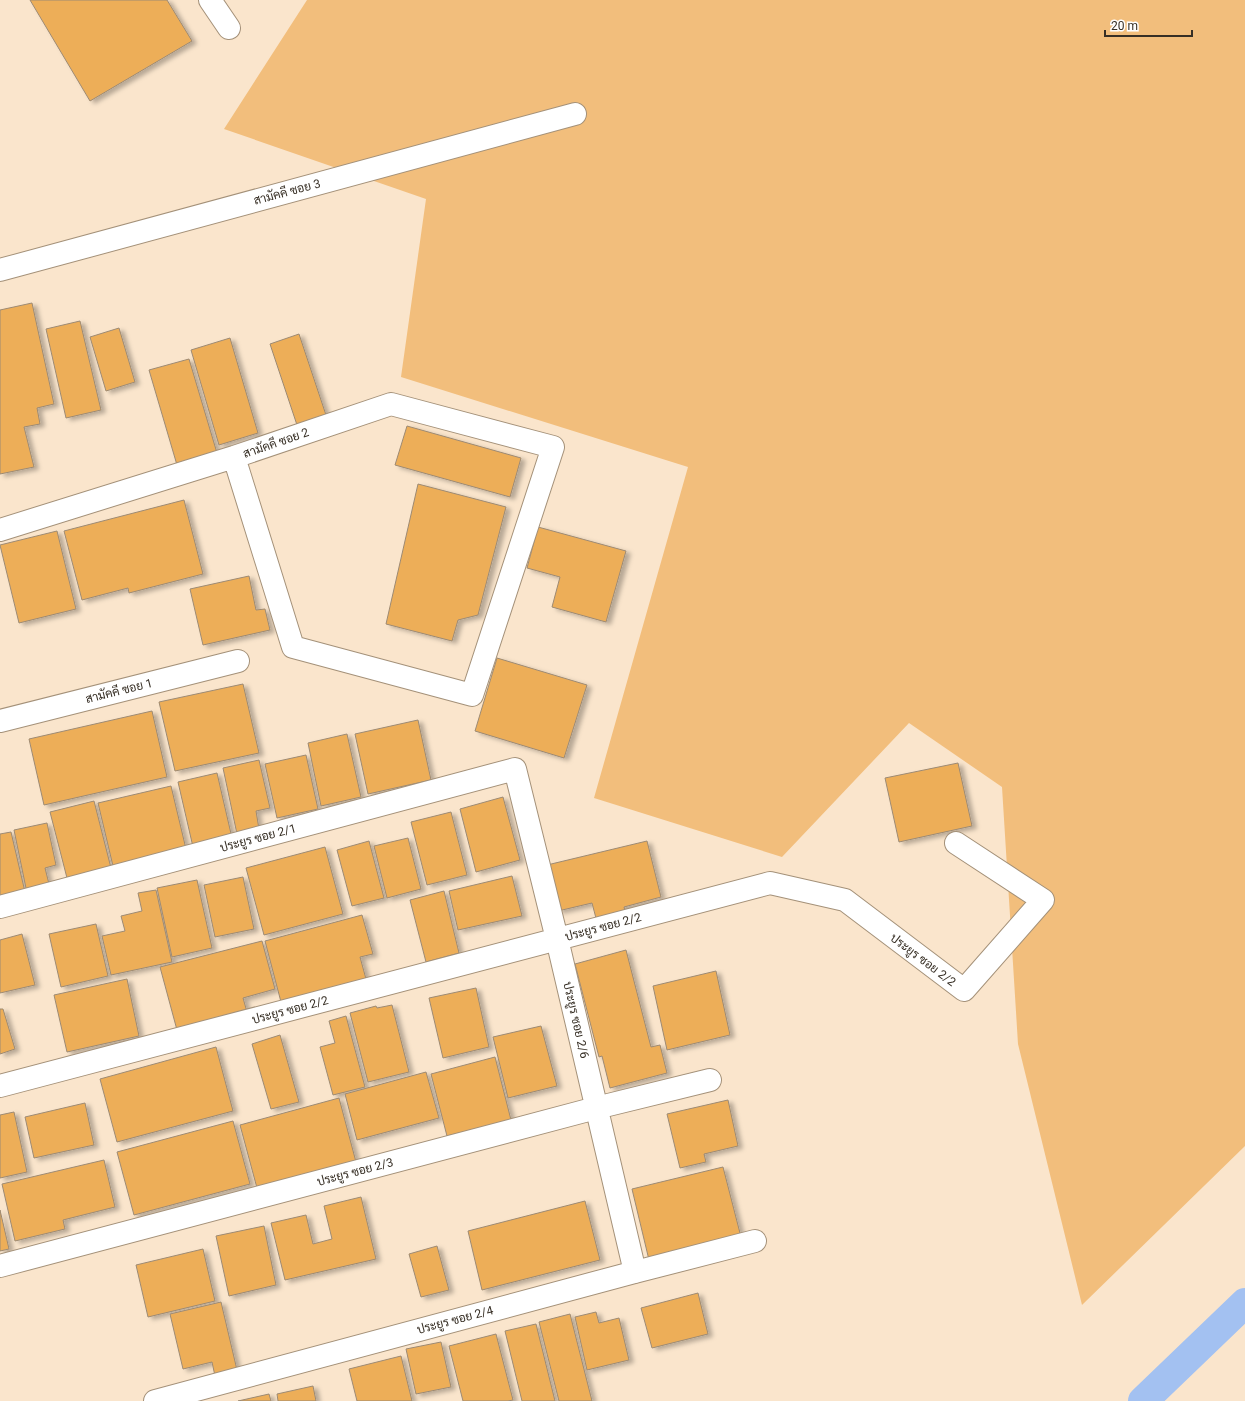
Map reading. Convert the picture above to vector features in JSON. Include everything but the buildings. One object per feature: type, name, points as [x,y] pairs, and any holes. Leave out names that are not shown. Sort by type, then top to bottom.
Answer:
[{"type":"street","points":[[210,0],[229,28]]},
{"type":"street","name":"สามัคคี ซอย 3","points":[[0,270],[575,114]]},
{"type":"street","name":"สามัคคี ซอย 2","points":[[0,530],[234,457],[391,404],[553,447],[472,695],[293,647],[234,457]]},
{"type":"street","name":"สามัคคี ซอย 1","points":[[0,721],[238,661]]},
{"type":"street","name":"ประยูร ซอย 2/1","points":[[0,907],[515,769]]},
{"type":"street","name":"ประยูร ซอย 2/6","points":[[515,769],[557,939],[635,1272]]},
{"type":"street","name":"ประยูร ซอย 2/2","points":[[0,1086],[770,882],[845,900],[964,990],[1044,900],[956,843]]},
{"type":"street","name":"ประยูร ซอย 2/3","points":[[0,1266],[596,1108],[710,1080]]},
{"type":"street","name":"ประยูร ซอย 2/4","points":[[155,1401],[755,1241]]},
{"type":"shaded area","points":[[307,0],[1245,0],[1245,1146],[1082,1305],[1018,1044],[1002,787],[909,723],[782,857],[594,798],[688,467],[401,377],[426,199],[224,129]]},
{"type":"waterway","points":[[1143,1401],[1245,1303]]}]
